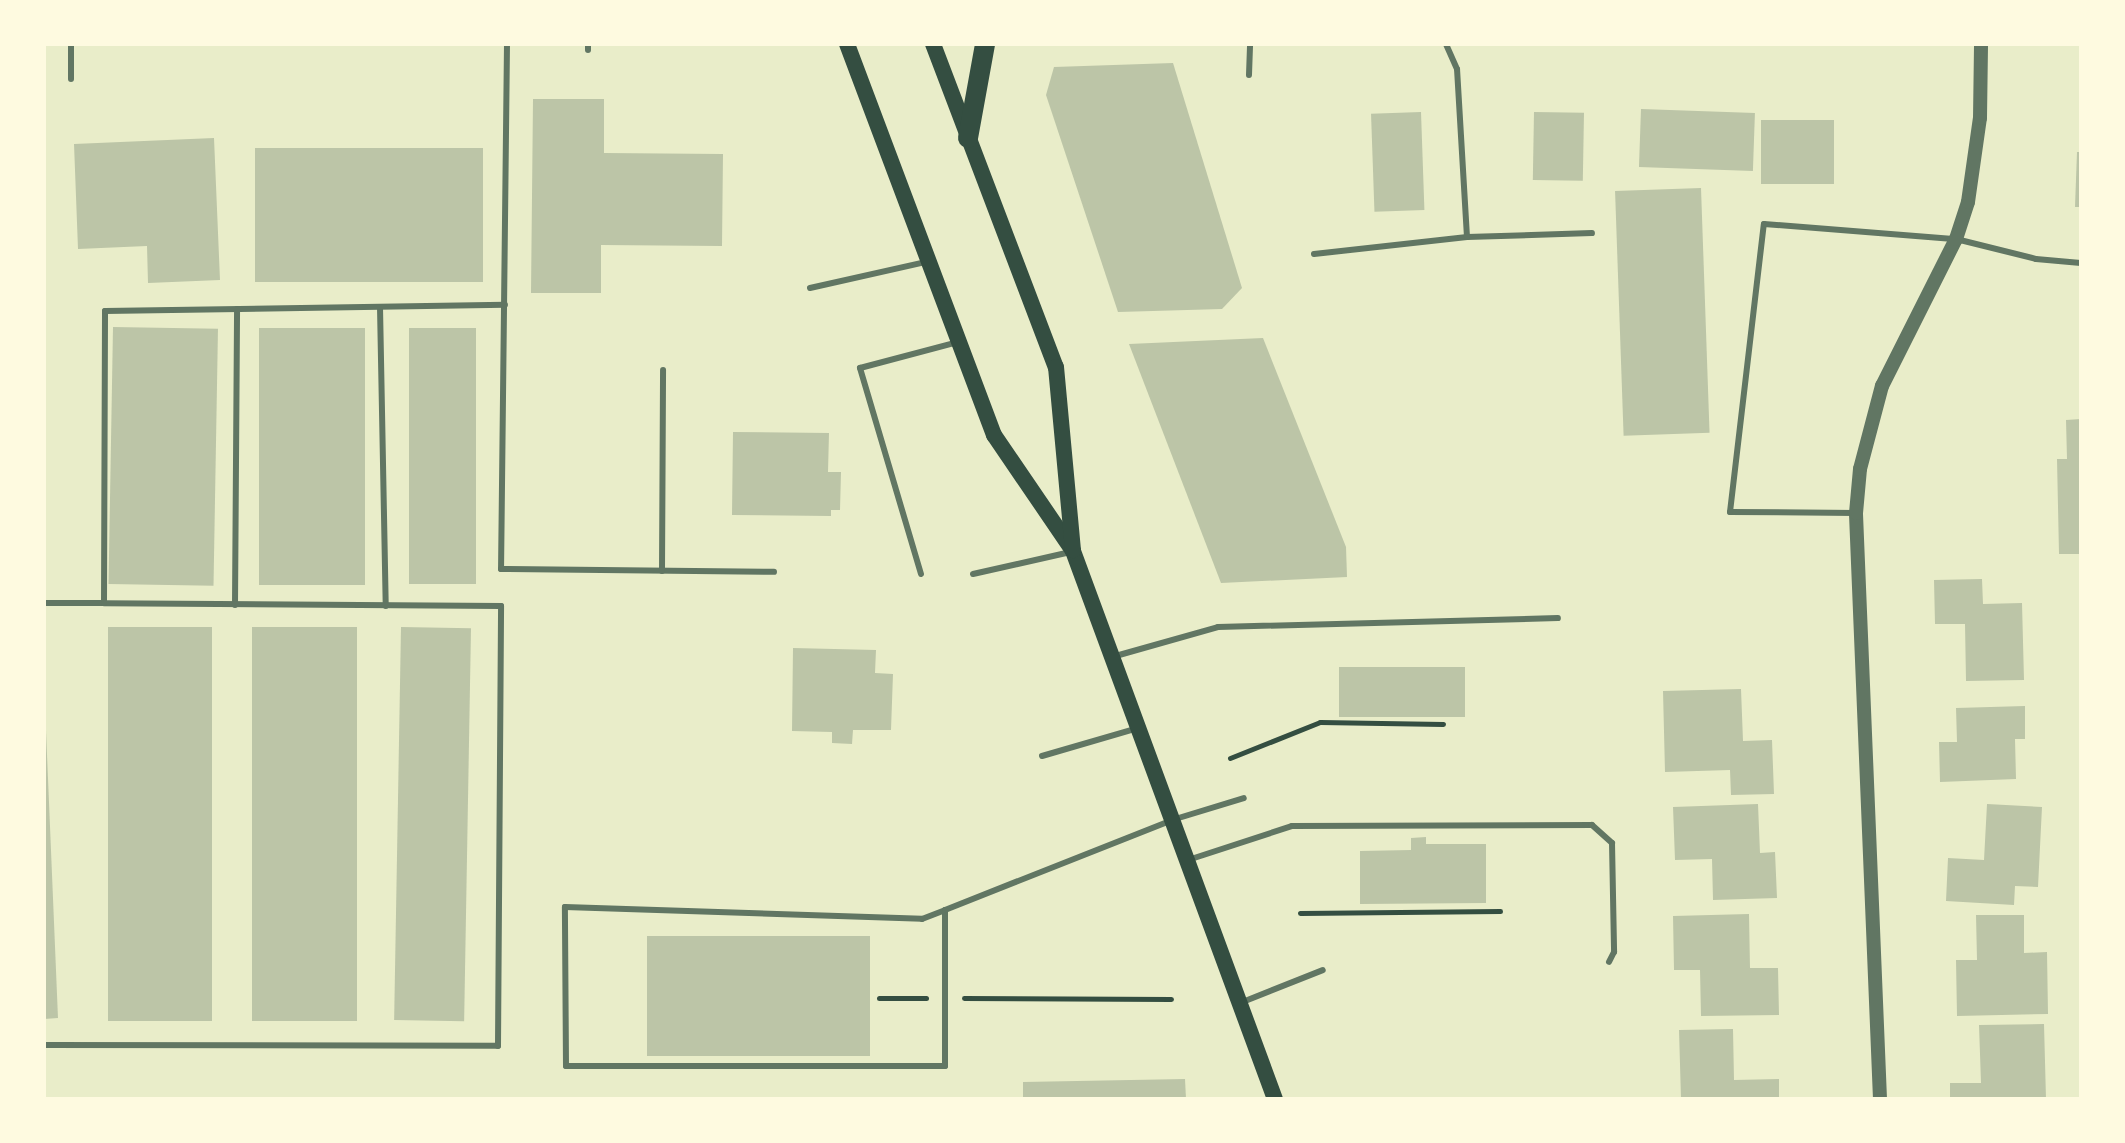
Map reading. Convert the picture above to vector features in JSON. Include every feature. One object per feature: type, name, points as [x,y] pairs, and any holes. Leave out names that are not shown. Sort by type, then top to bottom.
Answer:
[{"type":"main road","points":[[847,44],[994,435],[1073,551],[1275,1099]]},
{"type":"main road","points":[[933,44],[1056,367],[1073,551]]},
{"type":"main road","points":[[968,138],[985,44]]},
{"type":"street","points":[[1880,1099],[1856,513],[1863,455],[1882,386],[1956,239],[1976,163],[1981,44]]},
{"type":"lane","points":[[71,44],[71,79]]},
{"type":"lane","points":[[507,44],[501,569],[774,572]]},
{"type":"lane","points":[[1249,75],[1250,44]]},
{"type":"lane","points":[[1446,44],[1457,69],[1467,237]]},
{"type":"lane","points":[[1856,513],[1730,512],[1764,224],[1956,239],[2036,259],[2081,263]]},
{"type":"lane","points":[[1314,254],[1467,237],[1592,233]]},
{"type":"lane","points":[[810,288],[929,261]]},
{"type":"lane","points":[[104,603],[105,311],[505,305]]},
{"type":"lane","points":[[380,307],[386,606]]},
{"type":"lane","points":[[235,605],[237,309]]},
{"type":"lane","points":[[921,574],[860,368],[959,342]]},
{"type":"lane","points":[[662,571],[663,370]]},
{"type":"lane","points":[[973,574],[1073,551]]},
{"type":"lane","points":[[44,603],[501,606],[498,1046],[44,1045]]},
{"type":"lane","points":[[1112,657],[1218,627],[1558,618]]},
{"type":"lane","points":[[1042,756],[1138,728]]},
{"type":"lane","points":[[945,910],[945,1066],[566,1066],[565,907],[922,919],[1172,820],[1244,798]]},
{"type":"lane","points":[[1187,860],[1292,826],[1592,825],[1612,843],[1614,952],[1609,962]]},
{"type":"lane","points":[[1240,1003],[1323,970]]},
{"type":"path","points":[[1230,758],[1320,722],[1443,724]]},
{"type":"path","points":[[1300,913],[1500,911]]},
{"type":"path","points":[[879,998],[1171,999]]},
{"type":"building","points":[[1173,63],[1242,288],[1222,309],[1118,312],[1046,95],[1054,67]]},
{"type":"building","points":[[533,99],[604,99],[604,153],[723,154],[722,246],[601,245],[601,293],[531,293]]},
{"type":"building","points":[[1641,109],[1755,113],[1753,171],[1639,167]]},
{"type":"building","points":[[1421,112],[1424,210],[1374,212],[1371,114]]},
{"type":"building","points":[[1534,112],[1584,113],[1583,181],[1533,180]]},
{"type":"building","points":[[1761,120],[1834,120],[1834,184],[1761,184]]},
{"type":"building","points":[[214,138],[220,280],[148,283],[147,246],[78,249],[74,144]]},
{"type":"building","points":[[255,148],[483,148],[483,282],[255,282]]},
{"type":"building","points":[[2077,152],[2081,152],[2081,207],[2075,207]]},
{"type":"building","points":[[1701,188],[1710,433],[1624,436],[1615,191]]},
{"type":"building","points":[[113,327],[218,329],[213,586],[109,584]]},
{"type":"building","points":[[259,328],[365,328],[365,585],[259,585]]},
{"type":"building","points":[[409,328],[476,328],[476,584],[409,584]]},
{"type":"building","points":[[1263,338],[1346,547],[1347,577],[1221,583],[1129,344]]},
{"type":"building","points":[[2081,419],[2081,554],[2059,554],[2057,459],[2067,459],[2066,420]]},
{"type":"building","points":[[733,432],[829,433],[828,472],[841,472],[840,510],[831,510],[831,516],[732,515]]},
{"type":"building","points":[[1982,579],[1983,604],[2022,603],[2024,680],[1966,681],[1965,624],[1935,624],[1934,580]]},
{"type":"building","points":[[108,627],[212,627],[212,1021],[108,1021]]},
{"type":"building","points":[[252,627],[357,627],[357,1021],[252,1021]]},
{"type":"building","points":[[401,627],[471,628],[464,1021],[394,1020]]},
{"type":"building","points":[[793,648],[876,650],[875,673],[893,674],[891,730],[853,730],[852,744],[832,743],[832,732],[792,731]]},
{"type":"building","points":[[1339,667],[1465,667],[1465,717],[1339,717]]},
{"type":"building","points":[[44,683],[58,1018],[44,1019]]},
{"type":"building","points":[[1741,689],[1743,741],[1772,740],[1774,794],[1731,795],[1730,770],[1665,772],[1663,691]]},
{"type":"building","points":[[2025,706],[2025,739],[2015,739],[2016,779],[1940,782],[1939,742],[1957,742],[1956,708]]},
{"type":"building","points":[[1758,804],[1760,853],[1775,852],[1777,898],[1713,900],[1712,859],[1675,860],[1673,807]]},
{"type":"building","points":[[1987,804],[2042,807],[2038,887],[2015,886],[2014,905],[1946,901],[1948,858],[1984,860]]},
{"type":"building","points":[[1426,837],[1426,844],[1486,844],[1486,903],[1360,904],[1360,851],[1411,850],[1411,838]]},
{"type":"building","points":[[1749,914],[1750,968],[1778,968],[1779,1015],[1701,1016],[1700,970],[1674,970],[1673,916]]},
{"type":"building","points":[[1976,915],[2024,915],[2024,953],[2047,952],[2048,1014],[1957,1016],[1956,960],[1977,960]]},
{"type":"building","points":[[647,936],[870,936],[870,1056],[647,1056]]},
{"type":"building","points":[[2044,1024],[2046,1099],[1950,1099],[1950,1083],[1981,1083],[1979,1025]]},
{"type":"building","points":[[1733,1029],[1734,1080],[1779,1079],[1779,1099],[1681,1099],[1679,1030]]},
{"type":"building","points":[[1185,1079],[1186,1099],[1023,1099],[1023,1082]]}]
